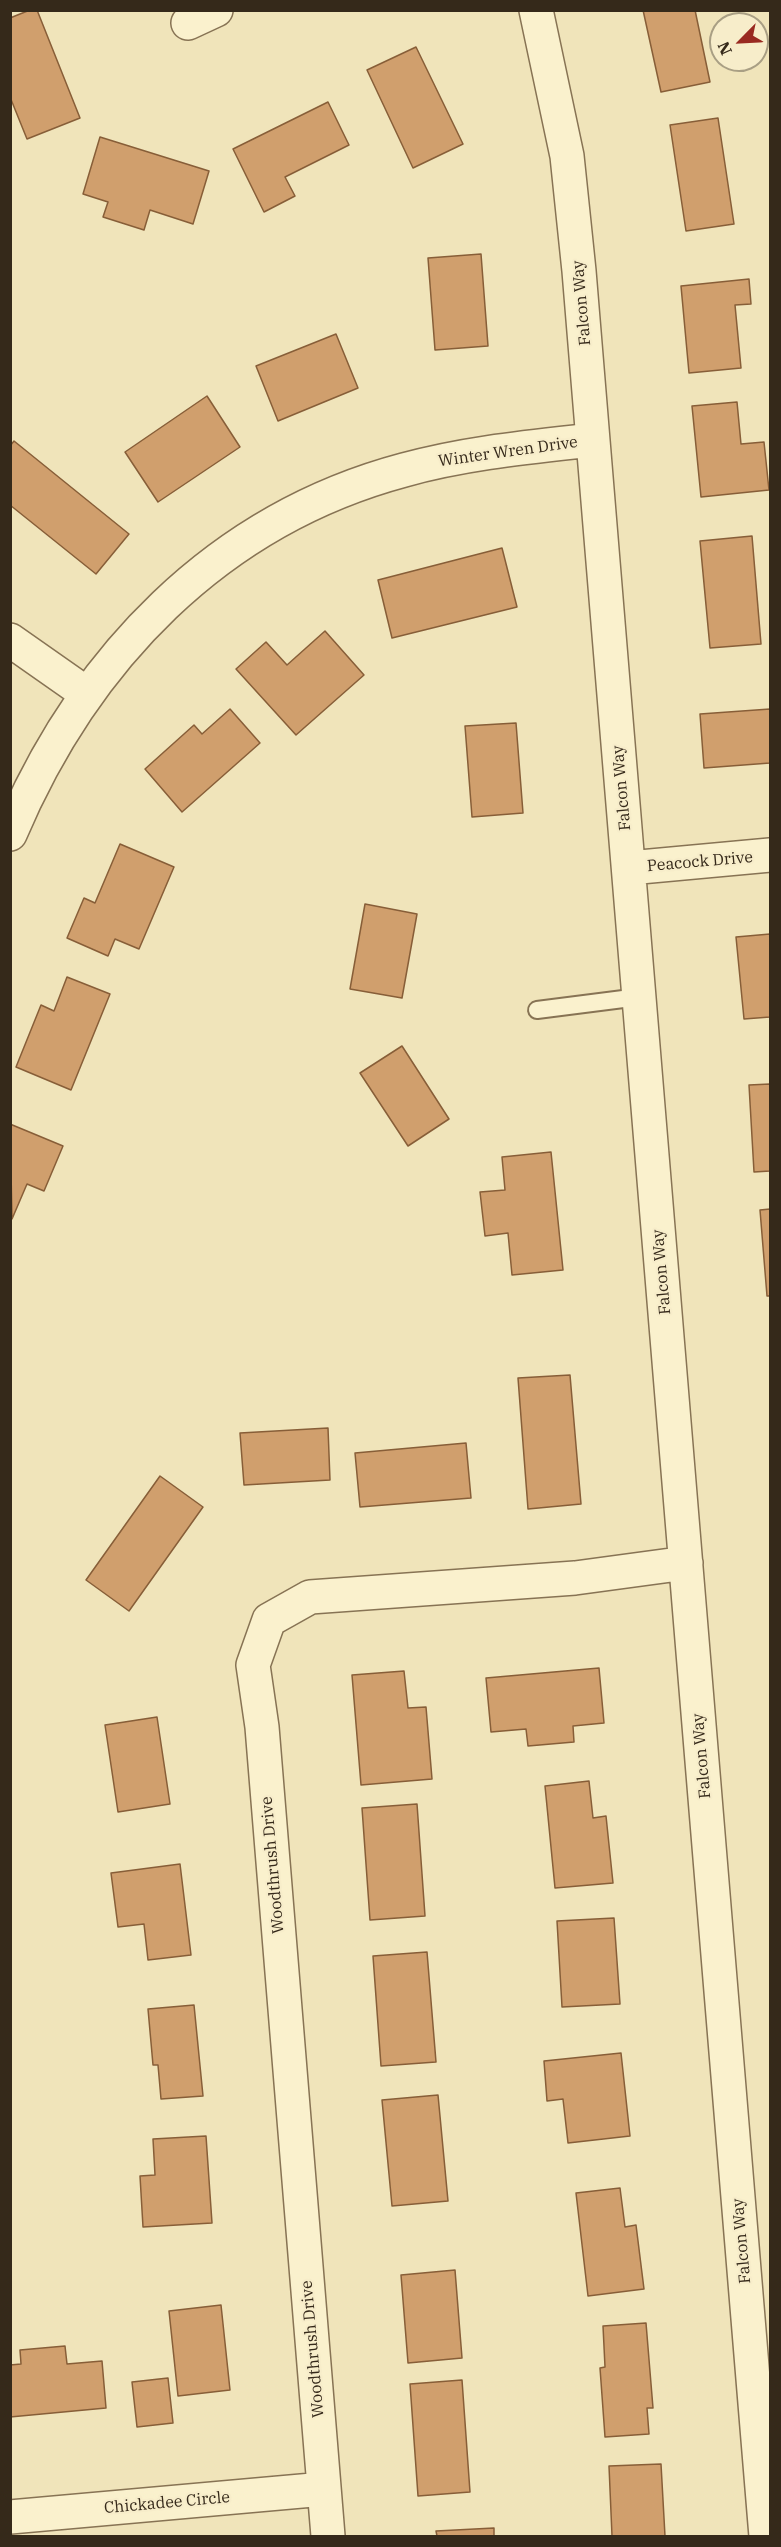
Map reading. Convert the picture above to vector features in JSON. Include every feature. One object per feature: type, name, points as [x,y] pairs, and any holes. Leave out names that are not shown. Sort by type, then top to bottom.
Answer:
[{"type":"street","name":"Falcon Way","points":[[536,10],[567,156],[579,271],[766,2536]]},
{"type":"street","name":"Winter Wren Drive","points":[[10,834],[50,751],[116,654],[157,611],[206,570],[263,530],[330,496],[402,470],[474,454],[592,440]]},
{"type":"street","points":[[10,640],[87,694]]},
{"type":"street","name":"Peacock Drive","points":[[629,868],[771,855]]},
{"type":"street","name":"Woodthrush Drive","points":[[328,2536],[263,1739],[253,1665],[269,1620],[310,1597],[575,1578],[687,1563]]},
{"type":"street","name":"Chickadee Circle","points":[[10,2517],[324,2489]]},
{"type":"lane","points":[[537,1010],[639,997]]},
{"type":"building","points":[[30,10],[37,10],[80,118],[27,139],[10,97],[10,18]]},
{"type":"building","points":[[643,10],[695,10],[710,82],[661,92]]},
{"type":"building","points":[[416,47],[463,144],[413,168],[367,70]]},
{"type":"building","points":[[328,102],[349,145],[285,177],[295,196],[264,212],[233,149]]},
{"type":"building","points":[[718,118],[734,224],[686,231],[670,125]]},
{"type":"building","points":[[100,137],[209,171],[193,224],[150,210],[144,230],[103,217],[108,202],[83,194]]},
{"type":"building","points":[[481,254],[488,346],[435,350],[428,258]]},
{"type":"building","points":[[749,279],[751,304],[735,305],[741,368],[689,373],[681,286]]},
{"type":"building","points":[[336,334],[358,388],[278,421],[256,366]]},
{"type":"building","points":[[207,396],[240,447],[158,502],[125,452]]},
{"type":"building","points":[[737,402],[741,444],[764,442],[769,490],[701,497],[692,406]]},
{"type":"building","points":[[14,441],[129,534],[96,574],[10,505],[10,446]]},
{"type":"building","points":[[752,536],[761,644],[710,648],[700,541]]},
{"type":"building","points":[[502,548],[517,607],[392,638],[378,580]]},
{"type":"building","points":[[325,631],[364,675],[296,735],[236,669],[266,642],[287,665]]},
{"type":"building","points":[[230,709],[260,743],[182,812],[145,769],[194,725],[202,734]]},
{"type":"building","points":[[770,709],[770,763],[704,768],[700,714]]},
{"type":"building","points":[[516,723],[523,813],[472,817],[465,726]]},
{"type":"building","points":[[120,844],[174,867],[139,949],[115,939],[108,956],[67,938],[84,898],[95,903]]},
{"type":"building","points":[[365,904],[417,914],[402,998],[350,989]]},
{"type":"building","points":[[770,934],[770,1017],[744,1019],[736,937]]},
{"type":"building","points":[[67,977],[110,994],[71,1090],[16,1067],[41,1005],[54,1011]]},
{"type":"building","points":[[402,1046],[449,1119],[408,1146],[360,1073]]},
{"type":"building","points":[[770,1084],[770,1171],[754,1172],[749,1085]]},
{"type":"building","points":[[10,1124],[63,1146],[44,1191],[27,1184],[12,1219]]},
{"type":"building","points":[[551,1152],[563,1270],[512,1275],[508,1233],[485,1236],[480,1192],[505,1190],[502,1157]]},
{"type":"building","points":[[770,1209],[770,1296],[767,1296],[760,1210]]},
{"type":"building","points":[[570,1375],[581,1504],[528,1509],[518,1378]]},
{"type":"building","points":[[328,1428],[330,1480],[244,1485],[240,1433]]},
{"type":"building","points":[[466,1443],[471,1498],[360,1507],[355,1453]]},
{"type":"building","points":[[160,1476],[203,1507],[129,1611],[86,1580]]},
{"type":"building","points":[[599,1668],[604,1723],[573,1726],[574,1742],[528,1746],[526,1729],[491,1732],[486,1678]]},
{"type":"building","points":[[404,1671],[408,1708],[426,1707],[432,1779],[361,1785],[352,1675]]},
{"type":"building","points":[[157,1717],[170,1804],[118,1812],[105,1725]]},
{"type":"building","points":[[589,1781],[593,1818],[606,1816],[613,1883],[555,1888],[545,1786]]},
{"type":"building","points":[[417,1804],[425,1916],[370,1920],[362,1808]]},
{"type":"building","points":[[180,1864],[191,1955],[148,1960],[144,1924],[118,1927],[111,1873]]},
{"type":"building","points":[[614,1918],[620,2004],[562,2007],[557,1921]]},
{"type":"building","points":[[427,1952],[436,2062],[381,2066],[373,1956]]},
{"type":"building","points":[[194,2005],[203,2096],[161,2099],[158,2065],[153,2065],[148,2009]]},
{"type":"building","points":[[621,2053],[630,2136],[568,2143],[563,2099],[547,2101],[544,2061]]},
{"type":"building","points":[[438,2095],[448,2201],[392,2206],[382,2100]]},
{"type":"building","points":[[206,2136],[212,2223],[143,2227],[140,2176],[155,2175],[153,2139]]},
{"type":"building","points":[[620,2188],[625,2227],[636,2225],[644,2289],[588,2296],[576,2193]]},
{"type":"building","points":[[455,2270],[462,2358],[408,2363],[401,2275]]},
{"type":"building","points":[[221,2305],[230,2390],[178,2396],[169,2311]]},
{"type":"building","points":[[646,2323],[653,2408],[647,2408],[649,2434],[605,2437],[600,2368],[605,2367],[603,2326]]},
{"type":"building","points":[[65,2346],[67,2364],[102,2361],[106,2408],[10,2417],[10,2365],[21,2364],[20,2350]]},
{"type":"building","points":[[168,2378],[173,2423],[137,2427],[132,2382]]},
{"type":"building","points":[[462,2380],[470,2492],[418,2496],[410,2384]]},
{"type":"building","points":[[661,2464],[665,2536],[612,2536],[609,2466]]},
{"type":"building","points":[[494,2528],[494,2536],[437,2536],[436,2531]]}]
